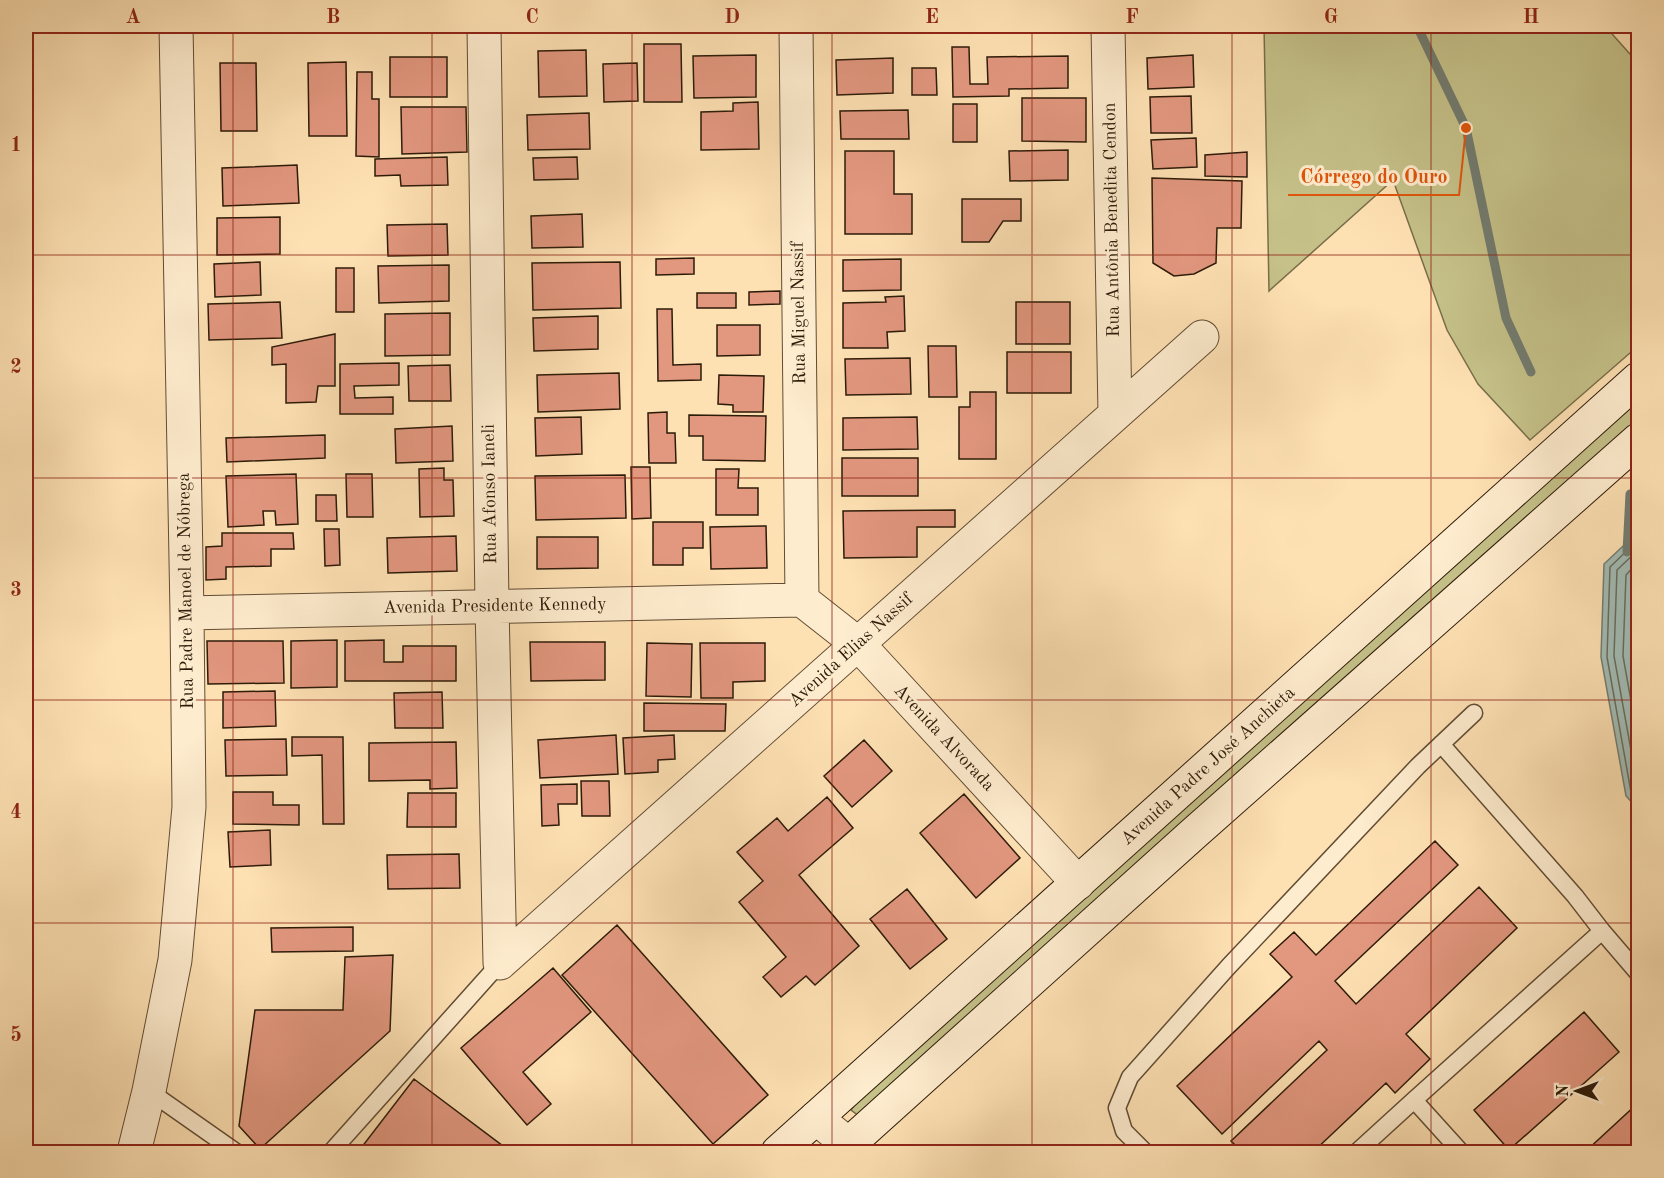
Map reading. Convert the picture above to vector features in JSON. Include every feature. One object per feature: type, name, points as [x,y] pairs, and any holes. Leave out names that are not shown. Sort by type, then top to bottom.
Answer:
[{"type":"street","name":"Rua Padre Manoel de Nóbrega","points":[[134,1152],[149,1091],[175,960],[189,807],[176,26]]},
{"type":"street","name":"Rua Afonso Ianeli","points":[[484,26],[492,606],[500,963]]},
{"type":"street","name":"Rua Miguel Nassif","points":[[796,26],[802,600]]},
{"type":"street","name":"Rua Antônia Benedita Cendon","points":[[1108,26],[1115,414]]},
{"type":"street","name":"Avenida Elias Nassif","points":[[500,963],[1202,337]]},
{"type":"street","name":"Avenida Padre José Anchieta","points":[[778,1152],[1638,379]]},
{"type":"street","points":[[816,1118],[849,1150],[1191,835],[1638,440]]},
{"type":"street","name":"Avenida Presidente Kennedy","points":[[187,613],[802,600]]},
{"type":"street","name":"Avenida Alvorada","points":[[802,600],[858,644],[1078,883]]},
{"type":"lane","points":[[1145,1152],[1124,1131],[1117,1108],[1130,1077],[1228,966],[1410,774],[1474,713]]},
{"type":"lane","points":[[1441,744],[1575,896],[1638,973]]},
{"type":"lane","points":[[1357,1152],[1602,931]]},
{"type":"lane","points":[[331,1152],[500,963]]},
{"type":"lane","points":[[149,1091],[236,1152]]},
{"type":"lane","points":[[1414,1100],[1461,1152]]},
{"type":"shaded area","points":[[1264,26],[1605,26],[1638,63],[1638,346],[1530,440],[1478,384],[1447,330],[1393,180],[1269,291]]},
{"type":"shaded area","points":[[1638,398],[1638,420],[867,1110],[859,1116],[851,1110],[857,1101]]},
{"type":"water","points":[[1638,532],[1638,809],[1626,796],[1601,657],[1604,564]]},
{"type":"building","points":[[644,44],[681,44],[682,102],[644,102]]},
{"type":"building","points":[[952,47],[969,47],[970,84],[988,84],[987,57],[1068,56],[1068,88],[1009,89],[1009,96],[953,97]]},
{"type":"building","points":[[586,50],[587,96],[539,97],[538,51]]},
{"type":"building","points":[[756,55],[756,97],[694,98],[693,56]]},
{"type":"building","points":[[1193,55],[1194,87],[1148,89],[1147,58]]},
{"type":"building","points":[[390,57],[447,57],[447,97],[390,97]]},
{"type":"building","points":[[893,58],[893,93],[837,95],[836,60]]},
{"type":"building","points":[[346,62],[347,136],[309,136],[308,63]]},
{"type":"building","points":[[220,63],[256,63],[257,131],[221,131]]},
{"type":"building","points":[[637,63],[638,101],[604,102],[603,64]]},
{"type":"building","points":[[912,68],[936,68],[937,95],[912,95]]},
{"type":"building","points":[[357,72],[372,72],[372,99],[379,99],[379,157],[356,156]]},
{"type":"building","points":[[1191,96],[1192,133],[1151,133],[1150,97]]},
{"type":"building","points":[[1022,98],[1086,98],[1086,142],[1022,141]]},
{"type":"building","points":[[758,102],[759,149],[701,150],[701,112],[733,111],[733,103]]},
{"type":"building","points":[[953,104],[977,104],[977,142],[953,142]]},
{"type":"building","points":[[401,107],[466,107],[467,152],[402,154]]},
{"type":"building","points":[[908,110],[909,139],[841,139],[840,111]]},
{"type":"building","points":[[589,113],[590,149],[528,150],[527,115]]},
{"type":"building","points":[[1196,138],[1197,167],[1153,169],[1151,140]]},
{"type":"building","points":[[1068,150],[1068,180],[1010,181],[1009,151]]},
{"type":"building","points":[[845,151],[894,151],[894,194],[912,194],[912,234],[845,234]]},
{"type":"building","points":[[1247,152],[1247,177],[1205,176],[1205,155]]},
{"type":"building","points":[[447,157],[448,185],[401,186],[400,175],[375,176],[375,159]]},
{"type":"building","points":[[577,157],[578,179],[534,180],[533,158]]},
{"type":"building","points":[[297,165],[299,203],[223,206],[222,168]]},
{"type":"building","points":[[1152,178],[1242,181],[1241,228],[1217,228],[1216,263],[1194,274],[1174,276],[1153,263]]},
{"type":"building","points":[[962,199],[1021,199],[1021,221],[1003,221],[989,242],[962,242]]},
{"type":"building","points":[[582,214],[583,247],[532,248],[531,216]]},
{"type":"building","points":[[280,217],[280,254],[217,255],[217,218]]},
{"type":"building","points":[[447,224],[448,255],[388,256],[387,225]]},
{"type":"building","points":[[694,258],[694,274],[656,275],[656,259]]},
{"type":"building","points":[[901,259],[901,290],[843,291],[843,260]]},
{"type":"building","points":[[260,262],[261,295],[215,297],[214,264]]},
{"type":"building","points":[[620,262],[621,308],[533,310],[532,263]]},
{"type":"building","points":[[449,265],[449,301],[379,303],[378,266]]},
{"type":"building","points":[[336,268],[354,268],[354,312],[336,312]]},
{"type":"building","points":[[780,291],[780,304],[749,305],[749,292]]},
{"type":"building","points":[[697,293],[736,293],[736,308],[697,308]]},
{"type":"building","points":[[904,296],[905,331],[887,332],[888,348],[843,348],[843,303],[886,302],[885,297]]},
{"type":"building","points":[[280,302],[282,338],[209,340],[208,304]]},
{"type":"building","points":[[1016,302],[1070,302],[1070,344],[1016,344]]},
{"type":"building","points":[[657,309],[672,309],[673,365],[701,364],[701,380],[658,381]]},
{"type":"building","points":[[450,313],[450,355],[385,356],[385,314]]},
{"type":"building","points":[[598,316],[598,349],[534,351],[533,318]]},
{"type":"building","points":[[717,325],[760,325],[760,355],[717,356]]},
{"type":"building","points":[[335,334],[335,386],[318,386],[316,402],[286,403],[286,364],[272,365],[272,347]]},
{"type":"building","points":[[928,346],[956,346],[957,397],[929,397]]},
{"type":"building","points":[[1007,352],[1071,352],[1071,393],[1007,393]]},
{"type":"building","points":[[910,358],[911,394],[846,395],[845,359]]},
{"type":"building","points":[[399,363],[399,385],[354,386],[355,398],[393,397],[393,414],[340,414],[340,364]]},
{"type":"building","points":[[450,365],[451,401],[409,401],[408,366]]},
{"type":"building","points":[[619,373],[620,409],[538,412],[537,375]]},
{"type":"building","points":[[719,375],[764,376],[763,412],[733,412],[733,405],[718,404]]},
{"type":"building","points":[[970,392],[996,392],[996,459],[959,459],[959,407],[970,407]]},
{"type":"building","points":[[667,412],[667,433],[675,433],[676,463],[649,463],[648,413]]},
{"type":"building","points":[[689,415],[766,416],[765,461],[703,460],[703,436],[689,436]]},
{"type":"building","points":[[581,417],[582,454],[536,456],[535,418]]},
{"type":"building","points":[[917,417],[918,449],[843,450],[843,418]]},
{"type":"building","points":[[452,426],[453,461],[396,463],[395,429]]},
{"type":"building","points":[[325,435],[325,458],[227,462],[226,438]]},
{"type":"building","points":[[842,458],[918,458],[918,496],[842,496]]},
{"type":"building","points":[[631,467],[650,467],[651,518],[632,519]]},
{"type":"building","points":[[444,468],[444,480],[453,480],[454,516],[420,517],[419,469]]},
{"type":"building","points":[[716,469],[739,469],[738,488],[758,488],[758,515],[716,515]]},
{"type":"building","points":[[296,474],[298,524],[276,525],[275,511],[263,511],[264,525],[228,527],[226,476]]},
{"type":"building","points":[[346,474],[372,474],[373,517],[347,517]]},
{"type":"building","points":[[625,475],[626,518],[536,520],[535,476]]},
{"type":"building","points":[[316,495],[336,495],[337,521],[316,521]]},
{"type":"building","points":[[955,510],[955,527],[917,527],[917,557],[844,558],[843,511]]},
{"type":"building","points":[[653,522],[703,522],[703,548],[683,548],[683,565],[653,565]]},
{"type":"building","points":[[766,526],[767,568],[711,569],[710,527]]},
{"type":"building","points":[[324,529],[339,529],[340,565],[325,566]]},
{"type":"building","points":[[222,533],[293,533],[294,549],[271,549],[271,566],[226,567],[226,579],[206,580],[206,547],[222,546]]},
{"type":"building","points":[[456,536],[457,571],[388,573],[387,538]]},
{"type":"building","points":[[537,537],[598,537],[598,568],[537,569]]},
{"type":"building","points":[[337,640],[337,687],[291,688],[291,641]]},
{"type":"building","points":[[384,640],[384,662],[403,662],[403,646],[456,646],[456,681],[345,681],[345,641]]},
{"type":"building","points":[[207,641],[283,641],[284,683],[208,684]]},
{"type":"building","points":[[530,642],[605,642],[605,680],[531,681]]},
{"type":"building","points":[[647,643],[692,644],[691,697],[646,696]]},
{"type":"building","points":[[700,643],[765,643],[765,681],[733,682],[733,698],[701,698]]},
{"type":"building","points":[[275,691],[276,726],[223,728],[223,692]]},
{"type":"building","points":[[442,692],[443,728],[395,728],[394,693]]},
{"type":"building","points":[[644,703],[726,704],[725,731],[644,731]]},
{"type":"building","points":[[616,735],[618,774],[540,778],[538,740]]},
{"type":"building","points":[[674,735],[675,759],[658,760],[658,772],[625,774],[623,738]]},
{"type":"building","points":[[292,737],[343,737],[344,824],[323,824],[322,755],[292,756]]},
{"type":"building","points":[[286,739],[287,775],[226,776],[225,740]]},
{"type":"building","points":[[864,740],[892,771],[852,807],[824,776]]},
{"type":"building","points":[[456,742],[457,788],[430,789],[430,780],[369,781],[369,743]]},
{"type":"building","points":[[581,781],[609,781],[610,816],[582,816]]},
{"type":"building","points":[[577,784],[577,804],[558,804],[559,825],[542,826],[541,785]]},
{"type":"building","points":[[233,792],[273,792],[273,805],[299,805],[299,825],[233,824]]},
{"type":"building","points":[[408,793],[456,793],[456,827],[407,827]]},
{"type":"building","points":[[964,794],[1020,858],[976,898],[920,833]]},
{"type":"building","points":[[827,797],[853,828],[799,875],[859,946],[815,985],[806,976],[781,997],[763,977],[786,957],[739,902],[763,881],[737,852],[777,818],[788,831]]},
{"type":"building","points":[[270,830],[271,865],[230,867],[228,832]]},
{"type":"building","points":[[1435,841],[1458,865],[1335,981],[1356,1004],[1479,887],[1517,928],[1406,1034],[1430,1059],[1395,1093],[1386,1083],[1313,1152],[1242,1152],[1231,1141],[1327,1050],[1319,1041],[1222,1134],[1177,1086],[1292,977],[1270,954],[1294,932],[1316,955]]},
{"type":"building","points":[[459,854],[460,888],[388,889],[387,855]]},
{"type":"building","points":[[907,889],[947,939],[910,969],[870,919]]},
{"type":"building","points":[[617,925],[768,1095],[713,1144],[562,975]]},
{"type":"building","points":[[353,927],[353,951],[272,952],[271,928]]},
{"type":"building","points":[[393,955],[390,1031],[260,1149],[239,1126],[255,1010],[343,1010],[345,957]]},
{"type":"building","points":[[553,968],[591,1012],[523,1072],[551,1104],[527,1125],[461,1048]]},
{"type":"building","points":[[1584,1012],[1619,1052],[1509,1150],[1474,1110]]},
{"type":"building","points":[[414,1079],[511,1152],[358,1152]]},
{"type":"building","points":[[1638,1103],[1638,1152],[1585,1152]]},
{"type":"waterway","points":[[1417,26],[1466,128],[1506,318],[1531,372]]},
{"type":"waterway","points":[[1627,552],[1630,494]]},
{"type":"place","name":"Córrego do Ouro","points":[[1466,128]]}]
